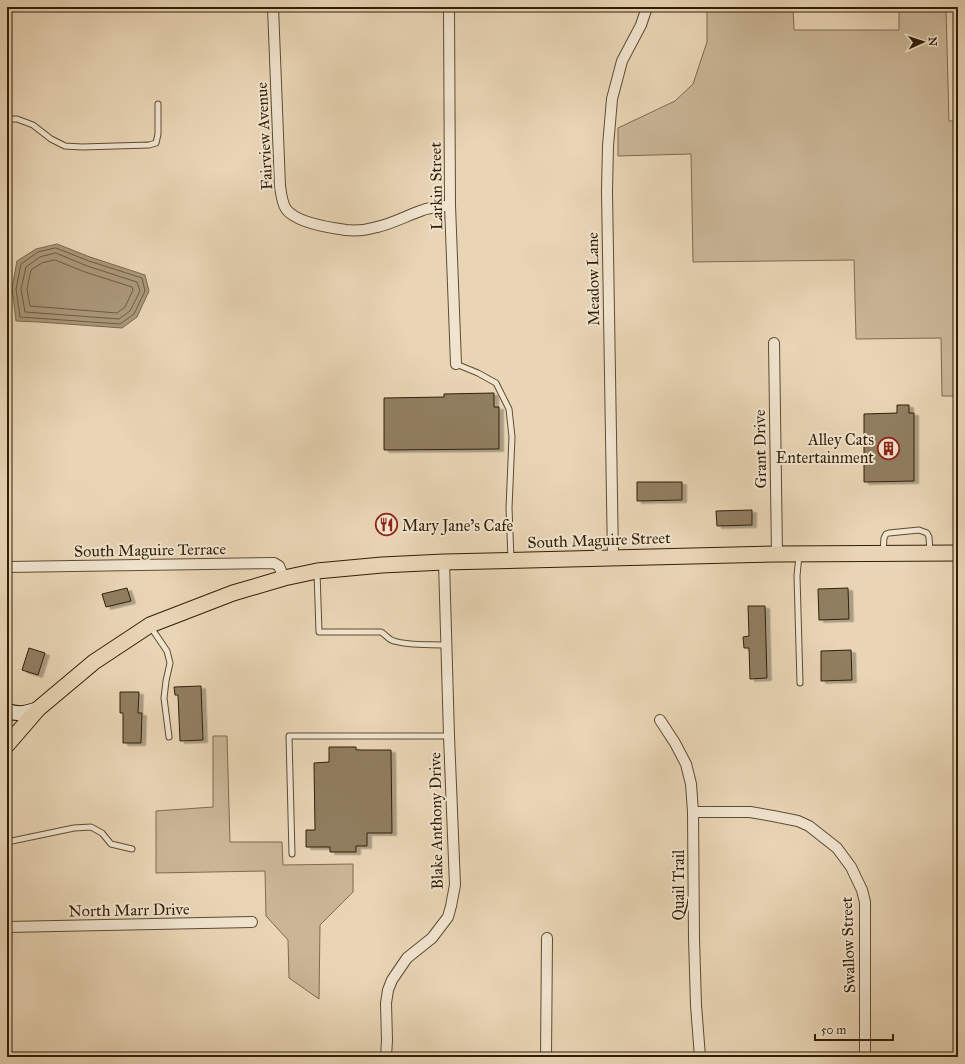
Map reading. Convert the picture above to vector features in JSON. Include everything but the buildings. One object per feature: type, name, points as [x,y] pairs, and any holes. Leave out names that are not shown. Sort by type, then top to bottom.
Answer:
[{"type":"main road","name":"South Maguire Street","points":[[7,745],[38,709],[94,662],[150,625],[233,593],[284,578],[317,571],[382,565],[444,562],[777,554],[958,553]]},
{"type":"main road","points":[[7,711],[21,714],[38,709]]},
{"type":"street","name":"Fairview Avenue","points":[[273,7],[280,186],[282,200],[286,210],[295,217],[307,222],[341,229],[360,230],[378,227],[425,209],[450,205]]},
{"type":"street","name":"Larkin Street","points":[[448,7],[450,205],[456,364]]},
{"type":"street","name":"Meadow Lane","points":[[613,558],[607,191],[608,146],[612,99],[622,61],[641,25],[647,7]]},
{"type":"street","name":"Grant Drive","points":[[774,344],[777,554]]},
{"type":"street","name":"Blake Anthony Drive","points":[[386,1057],[386,1003],[388,990],[392,980],[407,958],[432,938],[448,917],[455,885],[444,562]]},
{"type":"street","name":"South Maguire Terrace","points":[[7,567],[274,563],[279,566],[284,578]]},
{"type":"street","name":"Quail Trail","points":[[660,720],[675,743],[686,764],[691,784],[693,812],[694,946],[700,1057]]},
{"type":"street","name":"Swallow Street","points":[[693,812],[750,812],[798,821],[810,826],[837,848],[851,867],[862,890],[865,902],[864,1057]]},
{"type":"street","name":"North Marr Drive","points":[[7,927],[252,922]]},
{"type":"street","points":[[546,1057],[547,938]]},
{"type":"lane","points":[[7,119],[17,119],[33,125],[51,139],[65,146],[82,147],[149,145],[156,143],[158,134],[158,104]]},
{"type":"lane","points":[[456,364],[478,373],[496,383],[509,409],[512,437],[509,508],[512,561]]},
{"type":"lane","points":[[883,553],[884,538],[886,534],[919,530],[927,533],[929,537],[930,553]]},
{"type":"lane","points":[[799,554],[797,576],[800,683]]},
{"type":"lane","points":[[317,571],[319,632],[381,632],[389,639],[394,641],[446,645]]},
{"type":"lane","points":[[150,625],[167,651],[170,664],[164,698],[169,737]]},
{"type":"lane","points":[[292,854],[289,736],[449,736]]},
{"type":"lane","points":[[7,842],[74,828],[91,827],[102,833],[111,844],[132,849]]},
{"type":"shaded area","points":[[707,7],[793,7],[794,30],[899,30],[899,7],[946,7],[949,121],[958,121],[958,396],[942,396],[941,338],[856,339],[854,260],[693,262],[691,154],[618,156],[618,128],[675,101],[693,84],[707,42]]},
{"type":"shaded area","points":[[213,736],[227,736],[230,842],[282,842],[283,865],[353,864],[353,892],[320,925],[319,999],[289,978],[288,940],[266,916],[265,871],[156,873],[156,811],[213,807]]},
{"type":"water","points":[[57,244],[90,257],[145,275],[149,291],[137,317],[122,328],[16,321],[12,288],[17,261],[36,249]]},
{"type":"place","name":"Alley Cats Entertainment","points":[[889,448]]},
{"type":"place","name":"Mary Jane's Cafe","points":[[387,525]]}]
